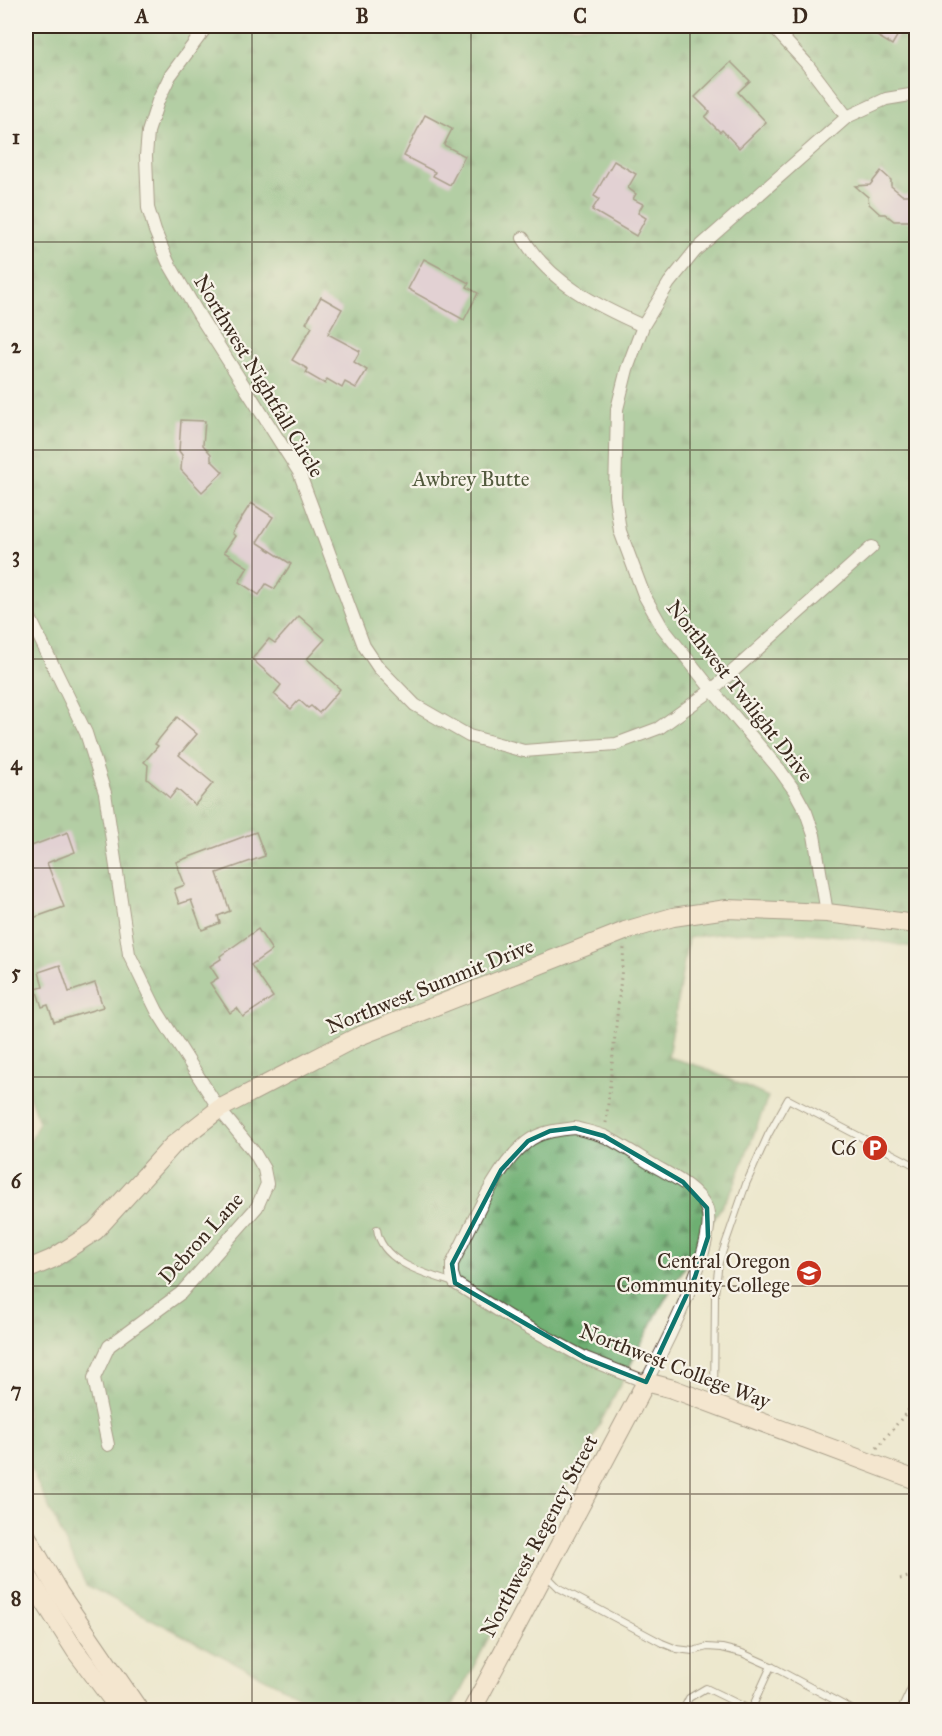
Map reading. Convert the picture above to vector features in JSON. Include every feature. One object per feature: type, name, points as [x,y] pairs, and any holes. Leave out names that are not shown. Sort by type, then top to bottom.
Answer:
[{"type":"street","name":"Northwest Nightfall Circle","points":[[207,26],[170,76],[158,101],[148,132],[146,156],[148,208],[154,231],[168,262],[199,315],[299,472],[364,646],[378,667],[415,705],[469,736],[524,751],[616,744],[659,728],[712,690],[872,547]]},
{"type":"street","points":[[772,26],[806,63],[847,117]]},
{"type":"street","name":"Northwest Twilight Drive","points":[[827,913],[814,835],[806,812],[794,790],[662,627],[644,595],[620,531],[615,496],[616,409],[627,369],[643,326],[669,283],[695,251],[847,117],[886,99],[916,94]]},
{"type":"street","points":[[524,238],[534,255],[546,268],[582,297],[643,326]]},
{"type":"street","name":"Debron Lane","points":[[26,610],[86,733],[105,794],[129,954],[157,1011],[219,1109],[254,1152],[264,1169],[267,1184],[257,1207],[182,1293],[109,1346],[94,1378],[108,1445]]},
{"type":"street","name":"Northwest Summit Drive","points":[[26,1270],[52,1259],[95,1232],[173,1145],[219,1109],[357,1037],[626,931],[673,917],[727,909],[827,913],[916,924]]},
{"type":"street","points":[[455,1283],[452,1264],[501,1170],[528,1141],[550,1131],[575,1128],[604,1136],[682,1182],[697,1195],[707,1208],[708,1237],[695,1277],[646,1382]]},
{"type":"street","name":"Northwest College Way","points":[[455,1283],[509,1317],[585,1358],[916,1480]]},
{"type":"street","name":"Northwest Regency Street","points":[[472,1710],[646,1382]]},
{"type":"street","points":[[26,1535],[59,1593],[139,1710]]},
{"type":"street","points":[[26,1573],[75,1650],[120,1710]]},
{"type":"lane","points":[[714,1405],[716,1294],[719,1262],[746,1184],[768,1134],[788,1099],[916,1166]]},
{"type":"lane","name":"Northwest College Way","points":[[377,1229],[382,1246],[393,1255],[420,1272],[455,1283]]},
{"type":"lane","points":[[545,1574],[559,1588],[662,1643],[677,1649],[693,1651],[707,1647],[733,1650],[771,1666],[853,1710]]},
{"type":"lane","points":[[683,1710],[689,1698],[706,1688],[751,1710],[771,1666]]},
{"type":"lane","points":[[901,1710],[916,1678]]},
{"type":"path","points":[[604,1136],[626,931]]},
{"type":"path","points":[[871,1463],[878,1447],[916,1401]]},
{"type":"path","points":[[900,1579],[916,1575]]},
{"type":"highlighted area","points":[[575,1128],[604,1136],[683,1182],[707,1208],[708,1237],[695,1277],[646,1382],[585,1358],[455,1283],[452,1264],[501,1170],[528,1141],[550,1131]]},
{"type":"green space","name":"Awbrey Butte","points":[[26,26],[916,26],[916,948],[831,935],[802,933],[745,932],[688,938],[668,1057],[702,1067],[768,1097],[734,1186],[661,1306],[451,1710],[326,1710],[86,1585],[26,1459],[26,1151],[39,1122],[26,1088]]},
{"type":"building","points":[[860,26],[903,26],[892,45]]},
{"type":"building","points":[[731,62],[750,81],[738,92],[766,122],[739,148],[722,130],[720,132],[705,117],[710,112],[695,97]]},
{"type":"building","points":[[425,115],[452,129],[444,145],[465,156],[450,185],[433,176],[435,172],[404,156]]},
{"type":"building","points":[[614,161],[636,174],[628,188],[636,194],[633,199],[643,204],[638,213],[646,218],[636,236],[592,210],[599,199],[594,196]]},
{"type":"building","points":[[881,171],[891,180],[891,186],[902,195],[916,195],[916,221],[894,221],[885,214],[880,214],[869,204],[868,197],[855,186],[870,185]]},
{"type":"building","points":[[424,259],[469,283],[467,287],[478,293],[464,320],[408,289]]},
{"type":"building","points":[[321,297],[342,309],[328,334],[360,351],[354,362],[367,370],[356,388],[345,382],[342,388],[327,379],[325,384],[306,373],[308,369],[292,360],[312,327],[306,323]]},
{"type":"building","points":[[181,420],[205,421],[203,445],[211,454],[211,460],[223,472],[202,492],[181,470],[182,455],[179,451]]},
{"type":"building","points":[[251,503],[273,517],[257,542],[291,564],[275,589],[266,584],[259,595],[239,582],[248,567],[224,552],[235,536],[232,533]]},
{"type":"building","points":[[299,616],[325,639],[307,659],[340,689],[319,713],[311,706],[308,708],[299,700],[291,709],[274,694],[281,685],[252,659],[269,639],[275,643]]},
{"type":"building","points":[[177,717],[197,734],[179,755],[213,783],[195,805],[177,789],[170,798],[147,779],[148,765],[144,762],[158,746],[155,744]]},
{"type":"building","points":[[68,832],[75,852],[47,863],[64,907],[33,918],[26,898],[26,848]]},
{"type":"building","points":[[256,832],[265,856],[217,873],[230,911],[218,916],[220,923],[202,930],[191,900],[179,904],[174,889],[185,885],[176,862]]},
{"type":"building","points":[[258,929],[272,950],[251,965],[273,997],[243,1017],[237,1008],[230,1013],[210,983],[218,978],[210,966],[221,959],[220,956]]},
{"type":"building","points":[[60,965],[69,992],[95,983],[103,1007],[54,1022],[48,1005],[42,1007],[36,989],[43,987],[39,972]]},
{"type":"place","name":"C6","points":[[875,1148]]},
{"type":"place","name":"Central Oregon Community College","points":[[809,1273]]}]
